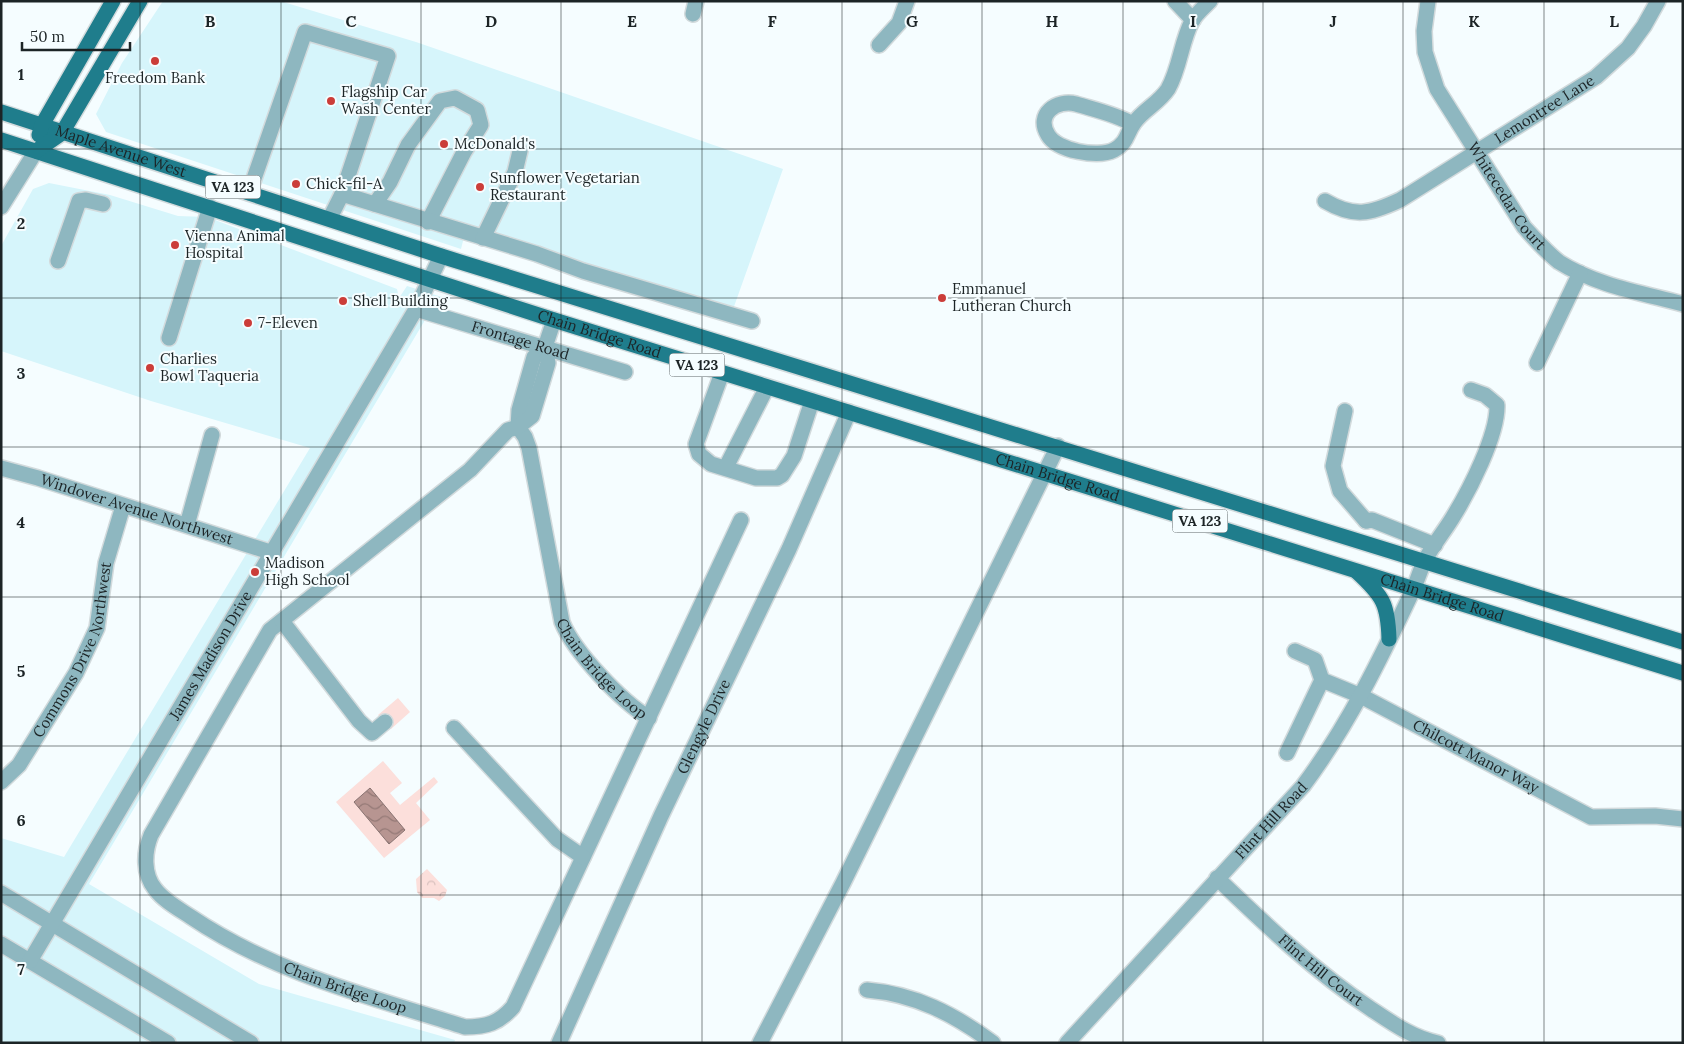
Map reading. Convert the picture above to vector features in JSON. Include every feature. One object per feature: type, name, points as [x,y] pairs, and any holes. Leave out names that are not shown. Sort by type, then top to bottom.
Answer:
[{"type":"main road","points":[[36,151],[42,125],[113,1]]},
{"type":"main road","points":[[36,151],[62,133],[140,1]]},
{"type":"main road","name":"Maple Avenue West","points":[[1,112],[330,218],[441,256]]},
{"type":"main road","name":"Maple Avenue West","points":[[1,140],[431,281]]},
{"type":"main road","name":"Chain Bridge Road","points":[[441,256],[1058,446],[1683,642]]},
{"type":"main road","name":"Chain Bridge Road","points":[[431,281],[1683,672]]},
{"type":"main road","points":[[1354,569],[1384,600],[1388,613],[1389,639]]},
{"type":"street","points":[[880,45],[899,23],[907,1]]},
{"type":"street","points":[[1175,1],[1193,20]]},
{"type":"street","points":[[1134,124],[1118,116],[1067,102],[1057,104],[1050,110],[1044,126],[1047,134],[1056,144],[1088,154],[1101,154],[1114,150],[1130,134],[1134,124],[1162,99],[1170,87],[1193,20],[1210,1]]},
{"type":"street","name":"Whitecedar Court","points":[[1428,1],[1424,31],[1430,71],[1437,89],[1524,227],[1553,256],[1580,273],[1683,304]]},
{"type":"street","name":"Lemontree Lane","points":[[1325,201],[1351,212],[1366,213],[1379,210],[1400,200],[1596,77],[1614,62],[1644,26],[1658,1]]},
{"type":"street","points":[[249,193],[305,32],[388,56],[342,194],[330,218]]},
{"type":"street","points":[[375,204],[390,182],[408,145],[440,101],[455,98],[476,110],[481,125],[428,222]]},
{"type":"street","points":[[1,207],[36,151]]},
{"type":"street","points":[[482,238],[515,172],[520,151]]},
{"type":"street","points":[[342,194],[583,271],[752,321]]},
{"type":"street","points":[[58,261],[79,200],[103,204]]},
{"type":"street","points":[[169,338],[210,207]]},
{"type":"street","name":"James Madison Drive","points":[[30,961],[54,924],[93,854],[104,839],[416,309],[431,281],[441,256]]},
{"type":"street","points":[[1538,363],[1580,273]]},
{"type":"street","name":"Frontage Road","points":[[416,309],[625,372]]},
{"type":"street","name":"Chain Bridge Loop","points":[[518,427],[525,437],[529,448],[562,622],[568,635],[631,707],[649,718],[514,1007],[503,1019],[480,1027],[465,1027],[300,974],[242,948],[166,900],[155,889],[148,875],[146,848],[270,630],[470,470],[508,430],[518,427],[532,416],[548,363],[545,347],[554,320]]},
{"type":"street","points":[[722,373],[696,444],[700,454],[711,464],[756,478],[777,478],[782,475],[794,456],[812,400]]},
{"type":"street","points":[[726,468],[767,387]]},
{"type":"street","name":"Flint Hill Road","points":[[1067,1043],[1303,786],[1325,757],[1361,696],[1414,588],[1424,561],[1454,514],[1491,439],[1497,416],[1497,405],[1484,395],[1471,390]]},
{"type":"street","points":[[1345,411],[1333,466],[1340,491],[1366,521]]},
{"type":"street","name":"Glengyle Drive","points":[[559,1043],[661,816],[788,549],[849,412]]},
{"type":"street","points":[[187,525],[212,435]]},
{"type":"street","points":[[760,1043],[843,883],[1058,446]]},
{"type":"street","name":"Windover Avenue Northwest","points":[[1,468],[272,553]]},
{"type":"street","name":"Commons Drive Northwest","points":[[1,782],[19,765],[76,672],[96,628],[106,563],[123,506]]},
{"type":"street","points":[[649,718],[741,520]]},
{"type":"street","points":[[1366,521],[1372,520],[1435,545]]},
{"type":"street","points":[[1356,540],[1366,521]]},
{"type":"street","points":[[282,621],[359,722],[372,733],[385,722]]},
{"type":"street","points":[[1287,754],[1322,680],[1314,660],[1295,651]]},
{"type":"street","name":"Chilcott Manor Way","points":[[1322,680],[1361,696],[1591,817],[1655,816],[1683,819]]},
{"type":"street","points":[[454,728],[557,839],[584,857]]},
{"type":"street","name":"Flint Hill Court","points":[[1217,878],[1273,931],[1346,992],[1411,1034],[1438,1043]]},
{"type":"street","points":[[1,893],[251,1043]]},
{"type":"street","points":[[1,944],[168,1043]]},
{"type":"street","points":[[866,990],[891,992],[916,998],[944,1010],[993,1043]]},
{"type":"shaded area","points":[[163,1],[280,1],[416,42],[783,169],[731,315],[465,233],[461,249],[106,132],[96,114],[122,63]]},
{"type":"shaded area","points":[[49,183],[110,195],[178,216],[207,217],[397,289],[399,298],[407,286],[445,298],[434,305],[89,884],[259,984],[455,1040],[454,1043],[1,1043],[1,838],[64,857],[310,448],[151,401],[1,351],[1,246],[33,189]]},
{"type":"green space","points":[[398,698],[410,712],[391,729],[378,715]]},
{"type":"green space","points":[[383,761],[402,783],[390,793],[400,805],[434,777],[438,782],[416,803],[430,820],[384,858],[336,802]]},
{"type":"green space","points":[[427,869],[447,890],[445,896],[439,901],[434,898],[422,898],[417,892],[416,879]]},
{"type":"water","points":[[370,788],[405,830],[389,844],[354,802]]},
{"type":"place","name":"Freedom Bank","points":[[155,61]]},
{"type":"place","name":"Flagship Car Wash Center","points":[[331,101]]},
{"type":"place","name":"McDonald's","points":[[444,144]]},
{"type":"place","name":"Chick-fil-A","points":[[296,184]]},
{"type":"place","name":"Sunflower Vegetarian Restaurant","points":[[480,187]]},
{"type":"place","name":"Vienna Animal Hospital","points":[[175,245]]},
{"type":"place","name":"Emmanuel Lutheran Church","points":[[942,298]]},
{"type":"place","name":"Shell Building","points":[[343,301]]},
{"type":"place","name":"7-Eleven","points":[[248,323]]},
{"type":"place","name":"Charlies Bowl Taqueria","points":[[150,368]]},
{"type":"place","name":"Madison High School","points":[[255,572]]}]
